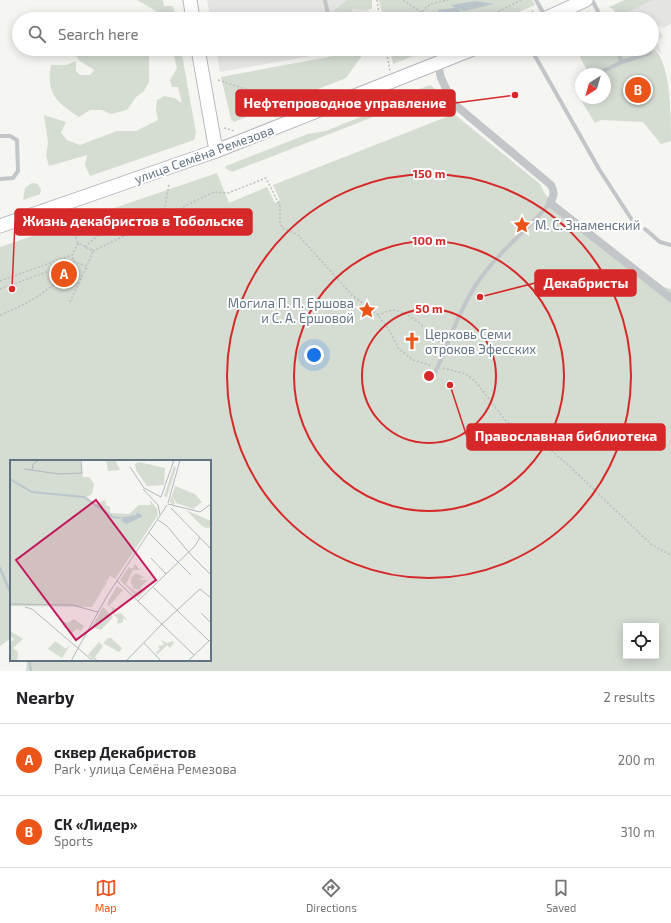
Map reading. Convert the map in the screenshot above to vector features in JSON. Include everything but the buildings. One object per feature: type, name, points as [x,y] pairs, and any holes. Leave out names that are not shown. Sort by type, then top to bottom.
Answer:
[{"type":"main road","points":[[190,0],[192,12]]},
{"type":"main road","points":[[551,12],[586,0]]},
{"type":"main road","points":[[199,56],[216,151]]},
{"type":"main road","name":"улица Семёна Ремезова","points":[[0,226],[216,151],[434,59],[446,56]]},
{"type":"street","points":[[434,59],[452,103],[551,185],[554,191],[554,197],[550,203],[671,298]]},
{"type":"lane","points":[[326,0],[328,12]]},
{"type":"lane","points":[[536,0],[541,12]]},
{"type":"lane","points":[[592,0],[598,12]]},
{"type":"lane","points":[[535,56],[598,169],[632,220]]},
{"type":"lane","points":[[619,56],[622,62]]},
{"type":"lane","points":[[609,68],[641,56]]},
{"type":"lane","points":[[0,136],[10,136],[17,140],[18,171],[13,178],[0,179]]},
{"type":"lane","points":[[435,373],[464,306],[478,282],[499,255],[550,203]]},
{"type":"lane","points":[[645,229],[660,242],[671,245]]},
{"type":"path","points":[[377,0],[379,12]]},
{"type":"path","points":[[403,0],[421,12],[433,3],[448,0]]},
{"type":"path","points":[[498,12],[521,0]]},
{"type":"path","points":[[387,56],[390,71]]},
{"type":"path","points":[[218,80],[299,106]]},
{"type":"path","points":[[70,302],[93,251],[214,192],[228,193],[266,178],[280,206],[280,224],[284,229],[297,234],[352,295],[378,315],[389,330],[399,350],[413,360],[466,374],[475,381],[506,421],[548,448],[565,462],[652,545],[671,555]]},
{"type":"path","points":[[159,219],[165,206],[169,184]]},
{"type":"path","points":[[70,218],[78,243],[93,251]]},
{"type":"path","points":[[85,247],[102,230],[126,220],[159,219]]},
{"type":"path","points":[[74,262],[72,255],[78,243]]},
{"type":"path","points":[[0,281],[72,255]]},
{"type":"path","points":[[0,289],[74,262],[87,266]]},
{"type":"path","points":[[0,315],[20,307],[52,287],[74,262]]},
{"type":"path","points":[[378,315],[392,310],[404,314],[422,326],[447,347]]},
{"type":"shaded area","points":[[137,0],[163,0],[164,6],[173,6],[174,12],[156,11]]},
{"type":"shaded area","points":[[207,0],[367,0],[369,12],[210,12]]},
{"type":"shaded area","points":[[347,0],[372,0],[372,9],[361,10],[353,8],[352,12],[332,12]]},
{"type":"shaded area","points":[[379,0],[532,0],[535,5],[518,12],[382,12]]},
{"type":"shaded area","points":[[625,0],[671,0],[671,24],[663,28],[661,25],[659,26],[659,12],[615,12],[609,7]]},
{"type":"shaded area","points":[[625,0],[653,0],[628,12],[615,12],[609,7]]},
{"type":"shaded area","points":[[476,1],[494,4],[464,11],[459,9],[461,12],[438,12],[438,10],[455,8],[451,5]]},
{"type":"shaded area","points":[[659,30],[663,37],[659,39]]},
{"type":"shaded area","points":[[76,56],[149,56],[149,82],[144,91],[136,97],[127,110],[111,114],[102,110],[90,110],[79,117],[64,106],[54,96],[50,83],[50,75],[51,65],[66,65],[76,61],[76,71],[80,75],[90,75],[94,70],[80,61]]},
{"type":"shaded area","points":[[174,56],[182,56],[196,133],[194,140],[90,176],[85,165],[87,155],[49,166],[46,156],[48,143],[44,115],[66,122],[61,133],[67,140],[80,145],[117,131],[136,131],[158,120],[156,110],[157,100],[164,96],[174,98],[182,103],[178,87],[172,87],[170,80],[177,68]]},
{"type":"shaded area","points":[[217,56],[311,56],[220,72]]},
{"type":"shaded area","points":[[334,56],[362,56],[346,78],[234,122],[231,119],[221,77]]},
{"type":"shaded area","points":[[391,56],[413,56],[393,64]]},
{"type":"shaded area","points":[[580,56],[659,56],[663,64],[669,90],[671,141],[661,144],[643,122],[601,120],[595,123],[583,104],[611,104],[611,68],[586,68]]},
{"type":"shaded area","points":[[430,85],[438,91],[443,100],[429,95],[232,172],[225,168],[226,166],[308,134],[326,131],[375,111],[401,96]]},
{"type":"shaded area","points":[[454,114],[540,184],[545,194],[558,207],[664,287],[671,289],[671,671],[26,671],[27,661],[211,661],[211,460],[10,460],[10,639],[0,646],[0,247],[217,173],[229,203],[267,187],[275,203],[280,200],[273,185]]},
{"type":"shaded area","points":[[32,183],[38,184],[41,190],[40,194],[23,200],[25,188]]},
{"type":"waterway","points":[[0,568],[10,592]]},
{"type":"waterway","points":[[29,661],[31,671]]},
{"type":"place","name":"СК «Лидер»","points":[[638,90]]},
{"type":"place","name":"Нефтепроводное управление","points":[[515,95]]},
{"type":"place","name":"М. С. Знаменский","points":[[522,225]]},
{"type":"place","name":"сквер Декабристов","points":[[64,274]]},
{"type":"place","name":"Жизнь декабристов в Тобольске","points":[[12,289]]},
{"type":"place","name":"Декабристы","points":[[480,297]]},
{"type":"place","name":"Могила П. П. Ершова и С. А. Ершовой","points":[[367,310]]},
{"type":"place","name":"Церковь Семи отроков Эфесских","points":[[412,341]]},
{"type":"place","name":"Православная библиотека","points":[[450,385]]}]
